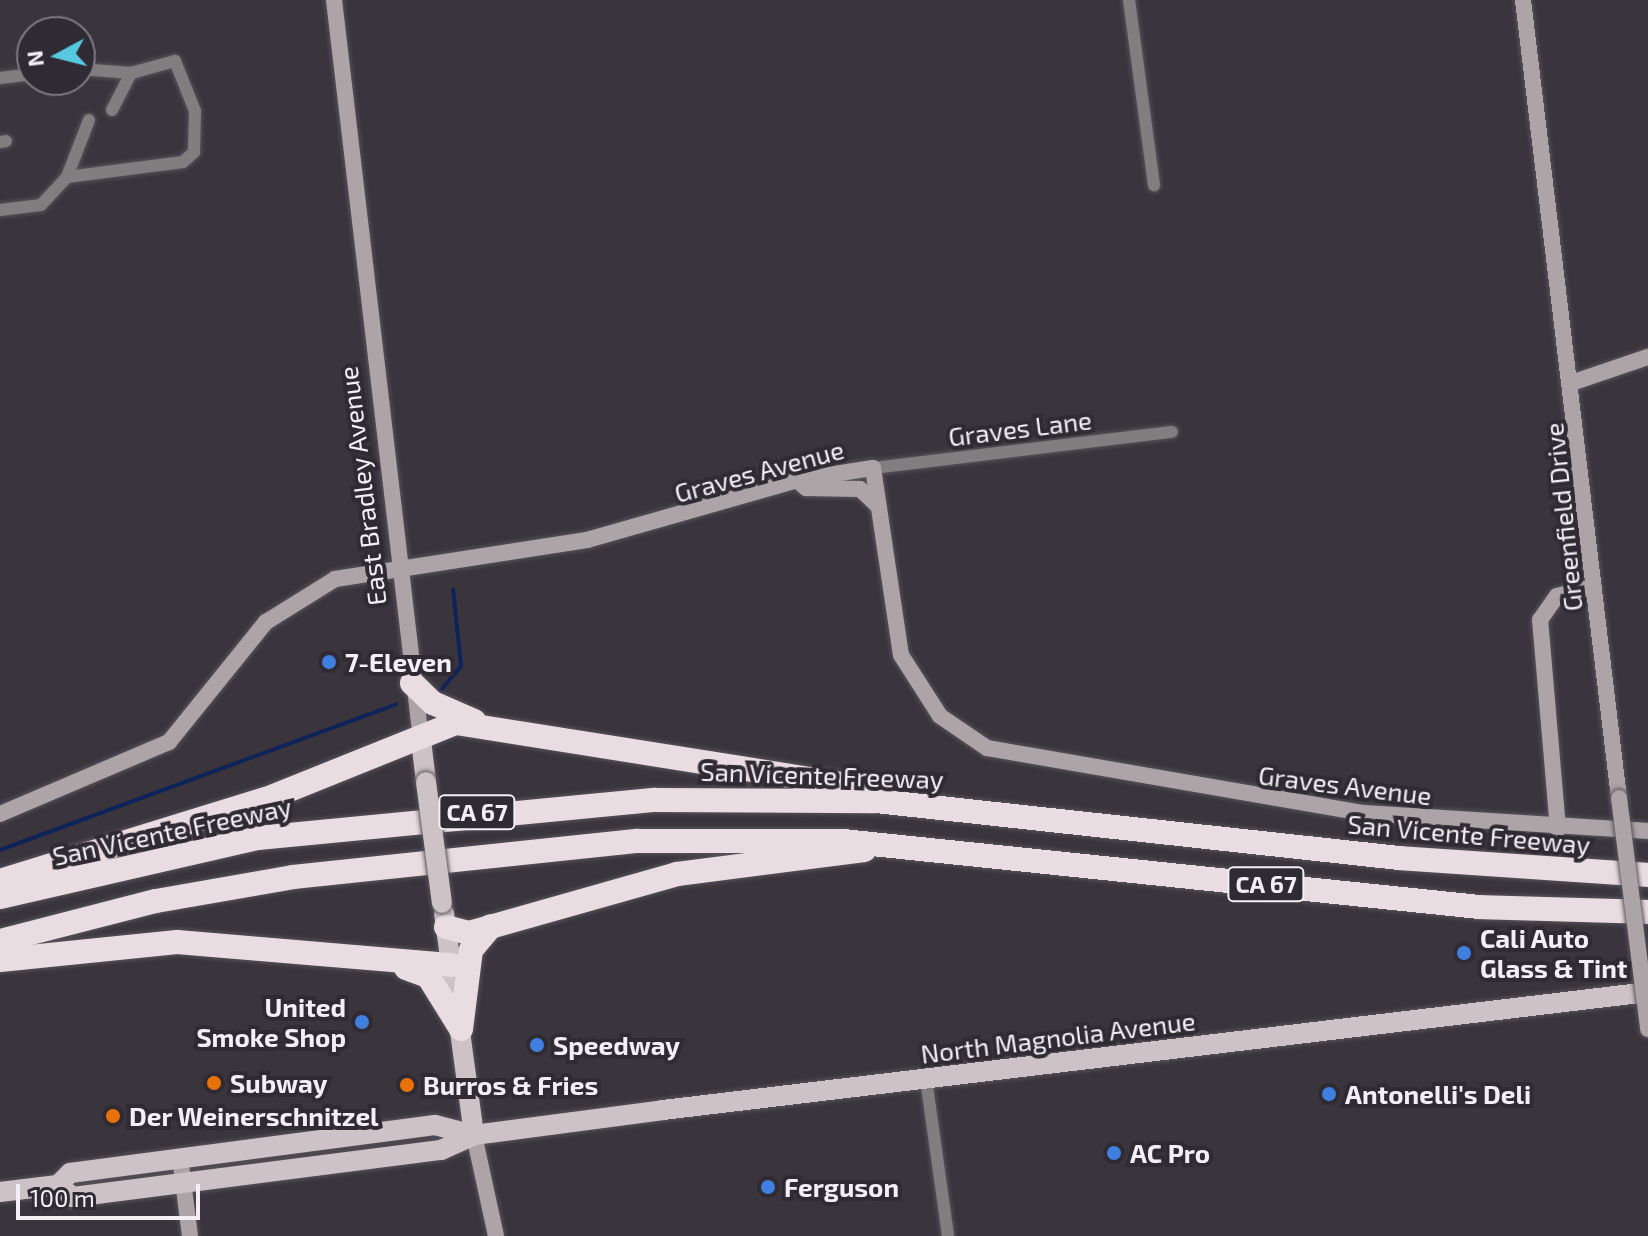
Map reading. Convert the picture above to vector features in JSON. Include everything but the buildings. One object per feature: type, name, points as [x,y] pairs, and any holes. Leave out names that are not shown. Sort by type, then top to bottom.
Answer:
[{"type":"highway","points":[[412,683],[433,703],[477,722],[704,765],[797,772],[962,808]]},
{"type":"highway","points":[[0,881],[274,796],[421,740],[443,726],[477,722]]},
{"type":"highway","name":"San Vicente Freeway","points":[[0,897],[258,838],[551,805],[777,798],[962,808],[1399,858],[1648,875]]},
{"type":"highway","name":"CA 67","points":[[0,941],[156,901],[423,861],[638,841],[884,845],[1479,907],[1648,912]]},
{"type":"highway","points":[[444,915],[469,933],[677,874],[821,861],[884,845]]},
{"type":"highway","points":[[461,1029],[471,950],[491,926]]},
{"type":"highway","points":[[0,960],[177,942],[390,965],[452,965]]},
{"type":"highway","points":[[390,965],[428,976],[461,1029]]},
{"type":"main road","name":"East Bradley Avenue","points":[[334,0],[396,564],[474,1135]]},
{"type":"main road","name":"Greenfield Drive","points":[[1523,0],[1574,382],[1594,587],[1648,1029]]},
{"type":"main road","points":[[1574,382],[1648,357]]},
{"type":"main road","name":"Graves Avenue","points":[[0,814],[169,742],[275,613],[335,579],[396,564],[587,540],[797,480],[873,468],[905,664],[940,716],[987,748],[1223,793],[1558,829],[1648,831]]},
{"type":"main road","points":[[797,480],[806,488],[860,489],[878,506]]},
{"type":"main road","points":[[1558,829],[1540,620],[1554,597],[1594,587]]},
{"type":"main road","name":"North Magnolia Avenue","points":[[58,1185],[73,1197],[441,1150],[474,1135],[1648,992]]},
{"type":"main road","name":"North Magnolia Avenue","points":[[0,1192],[58,1185],[70,1173],[435,1125],[474,1135]]},
{"type":"main road","points":[[474,1135],[496,1236]]},
{"type":"main road","points":[[180,1157],[190,1236]]},
{"type":"street","points":[[1129,0],[1154,185]]},
{"type":"street","points":[[67,177],[183,162],[194,152],[195,111],[175,61],[131,73],[96,70]]},
{"type":"street","points":[[112,110],[131,73]]},
{"type":"street","points":[[0,210],[41,205],[67,177],[89,120]]},
{"type":"street","name":"Graves Lane","points":[[873,468],[1172,432]]},
{"type":"street","points":[[926,1079],[948,1236]]},
{"type":"waterway","points":[[441,690],[461,666],[453,589]]},
{"type":"waterway","points":[[0,850],[396,704]]},
{"type":"place","name":"7-Eleven","points":[[329,662]]},
{"type":"place","name":"Cali Auto Glass & Tint","points":[[1464,953]]},
{"type":"place","name":"United Smoke Shop","points":[[362,1022]]},
{"type":"place","name":"Speedway","points":[[537,1045]]},
{"type":"place","name":"Subway","points":[[214,1083]]},
{"type":"place","name":"Burros & Fries","points":[[407,1085]]},
{"type":"place","name":"Antonelli's Deli","points":[[1329,1094]]},
{"type":"place","name":"Der Weinerschnitzel","points":[[113,1116]]},
{"type":"place","name":"AC Pro","points":[[1114,1153]]},
{"type":"place","name":"Ferguson","points":[[768,1187]]}]
